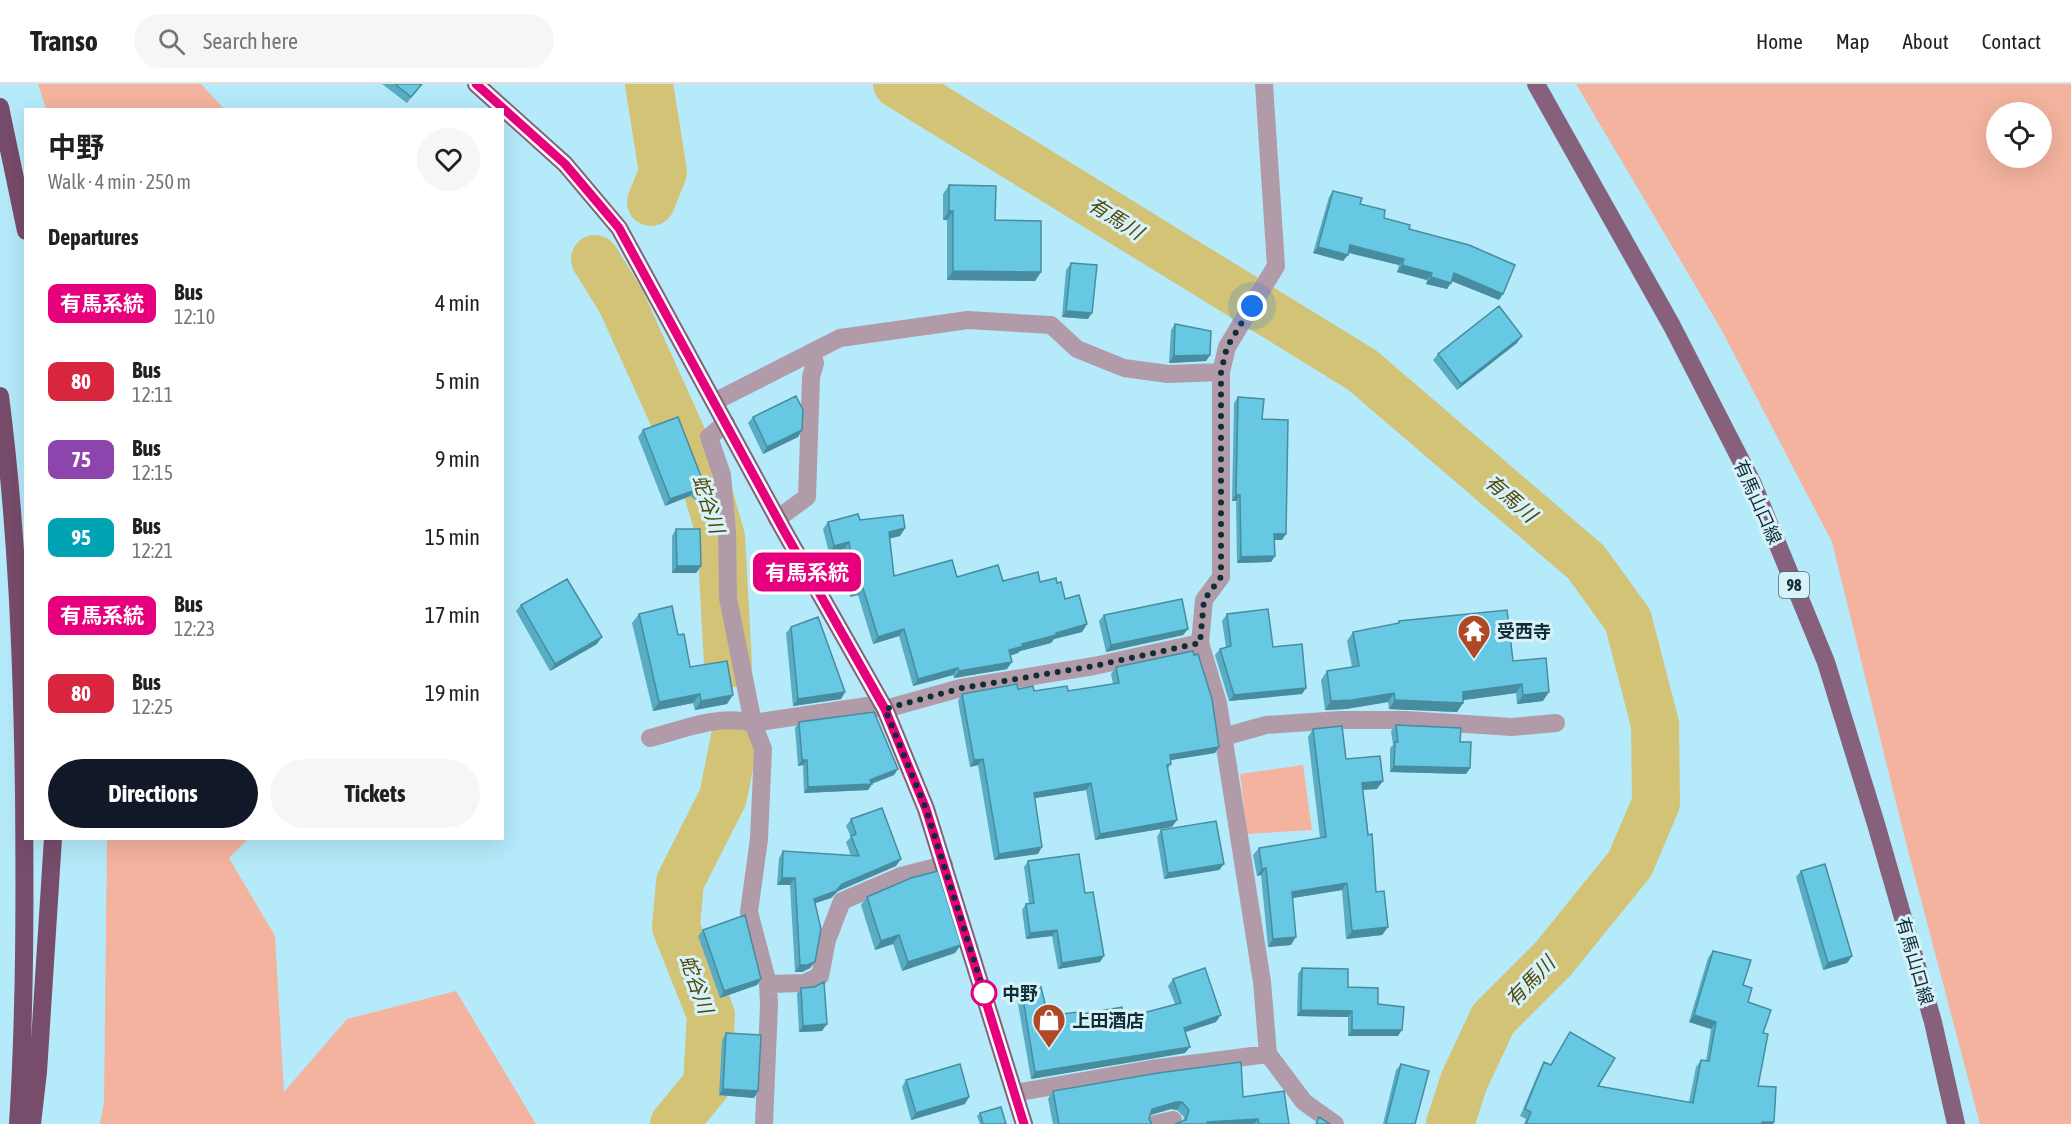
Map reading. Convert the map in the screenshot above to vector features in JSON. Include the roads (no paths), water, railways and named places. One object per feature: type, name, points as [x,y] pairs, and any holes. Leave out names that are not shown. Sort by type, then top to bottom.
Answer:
[{"type":"highway","points":[[0,107],[24,221]]},
{"type":"highway","points":[[0,396],[17,577],[24,809]]},
{"type":"highway","points":[[18,1124],[23,1045],[24,840]]},
{"type":"highway","points":[[32,1124],[38,1072],[53,840]]},
{"type":"main road","points":[[476,84],[503,108]]},
{"type":"main road","name":"有馬山口線","points":[[1536,84],[1672,326],[1752,483],[1826,662],[1933,1022],[1956,1124]]},
{"type":"main road","points":[[504,109],[565,164],[619,228],[777,519],[885,709],[926,809],[1024,1124]]},
{"type":"street","points":[[1264,84],[1276,266],[1227,347],[1221,372],[1221,577],[1204,600],[1200,643],[1218,703],[1262,982],[1268,1054],[1304,1102],[1335,1124]]},
{"type":"street","points":[[714,402],[840,338],[968,320],[1051,325],[1077,349],[1124,368],[1168,374],[1221,372]]},
{"type":"street","points":[[777,519],[807,497],[811,377],[815,363],[812,352]]},
{"type":"street","points":[[726,423],[709,437],[722,476],[727,531],[728,598],[753,723],[763,749],[759,839],[749,912],[768,984],[764,1124]]},
{"type":"street","points":[[650,738],[712,721],[741,719],[753,723],[867,706],[885,709],[962,688],[1094,666],[1200,643]]},
{"type":"street","points":[[1223,737],[1266,725],[1340,720],[1407,720],[1512,727],[1556,723]]},
{"type":"street","points":[[768,984],[805,983],[820,976],[827,940],[842,901],[901,876],[944,865]]},
{"type":"street","points":[[1015,1093],[1151,1069],[1268,1054]]},
{"type":"street","points":[[1304,1102],[1304,1124]]},
{"type":"street","points":[[1155,1124],[1173,1120]]},
{"type":"waterway","name":"蛇谷川","points":[[649,84],[663,172],[651,202]]},
{"type":"waterway","name":"有馬川","points":[[897,84],[1362,370],[1586,562],[1628,620],[1655,724],[1656,803],[1630,864],[1553,959],[1493,1019],[1464,1081],[1450,1124]]},
{"type":"waterway","name":"蛇谷川","points":[[595,259],[621,301],[705,482],[721,537],[728,664]]},
{"type":"waterway","name":"蛇谷川","points":[[674,1124],[707,1084],[711,1015],[676,927],[680,882],[723,797],[735,737]]},
{"type":"place","name":"受西寺","points":[[1474,660]]},
{"type":"place","name":"中野","points":[[984,993]]},
{"type":"place","name":"上田酒店","points":[[1049,1049]]}]
